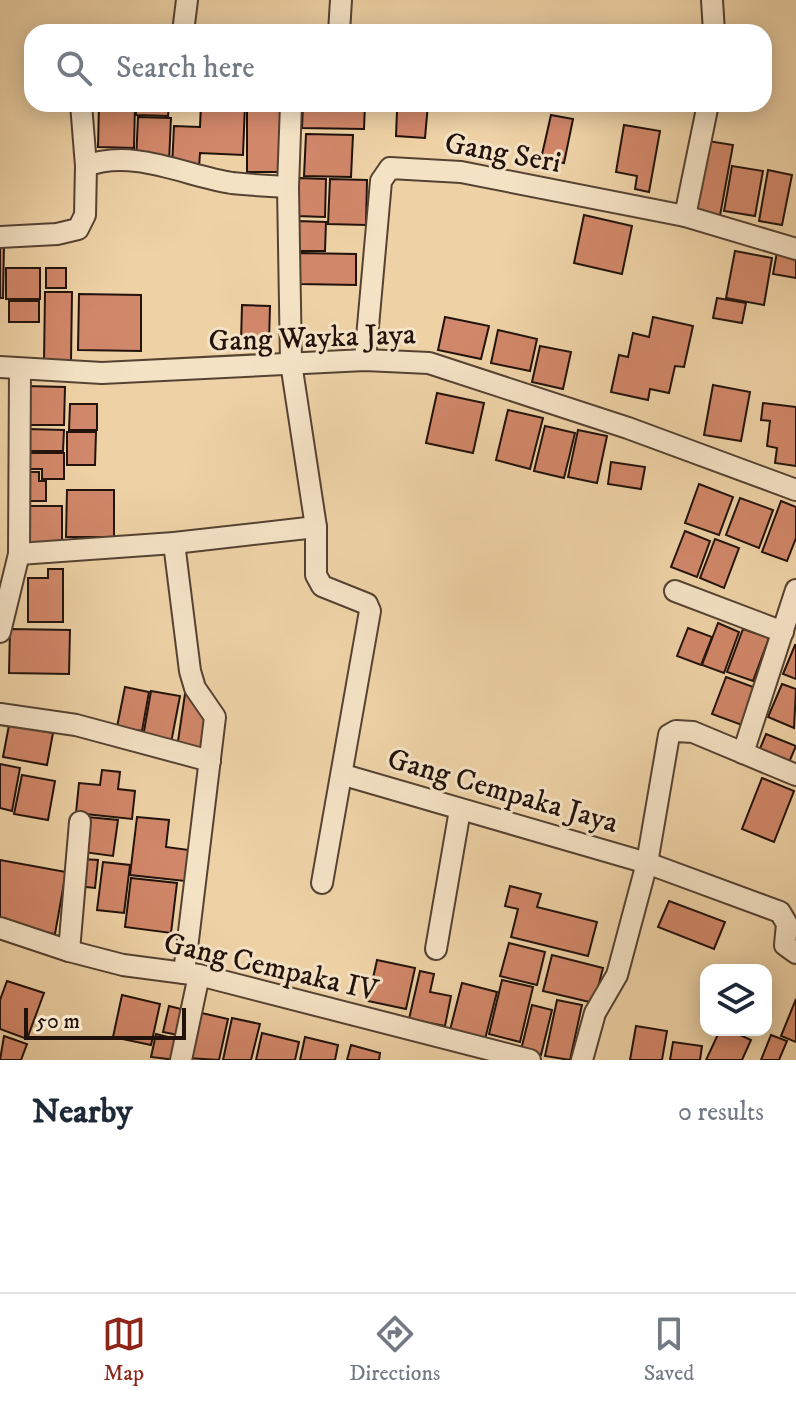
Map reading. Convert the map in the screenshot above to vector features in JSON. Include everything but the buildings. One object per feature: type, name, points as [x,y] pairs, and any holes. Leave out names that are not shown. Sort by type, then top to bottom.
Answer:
[{"type":"street","points":[[184,24],[187,0]]},
{"type":"street","points":[[340,24],[341,0]]},
{"type":"street","points":[[712,0],[714,24]]},
{"type":"street","points":[[0,237],[57,234],[78,229],[85,215],[86,166],[82,112]]},
{"type":"street","points":[[291,112],[288,187],[291,363],[316,527],[319,580],[370,608],[344,775],[322,883]]},
{"type":"street","points":[[685,216],[706,112]]},
{"type":"street","points":[[86,166],[137,161],[231,183],[288,187]]},
{"type":"street","name":"Gang Seri","points":[[365,360],[381,181],[390,168],[461,172],[685,216],[796,249]]},
{"type":"street","name":"Gang Wayka Jaya","points":[[10,368],[178,372],[291,363],[365,360],[417,362],[459,372],[796,490]]},
{"type":"street","points":[[0,632],[4,605],[19,554],[9,440],[10,368]]},
{"type":"street","points":[[19,554],[174,543],[316,527]]},
{"type":"street","points":[[174,543],[190,671],[195,688],[215,717],[192,974],[181,1060]]},
{"type":"street","points":[[743,753],[796,590]]},
{"type":"street","points":[[675,591],[783,632]]},
{"type":"street","points":[[0,714],[76,725],[210,761]]},
{"type":"street","points":[[582,1060],[595,1013],[617,975],[647,863],[669,735],[676,731],[693,732],[796,775]]},
{"type":"street","name":"Gang Cempaka Jaya","points":[[344,775],[647,863],[780,912],[787,924],[785,945],[796,953]]},
{"type":"street","points":[[436,949],[460,810]]},
{"type":"street","points":[[69,951],[80,822]]},
{"type":"street","name":"Gang Cempaka IV","points":[[0,928],[123,965],[192,974],[530,1060]]}]
